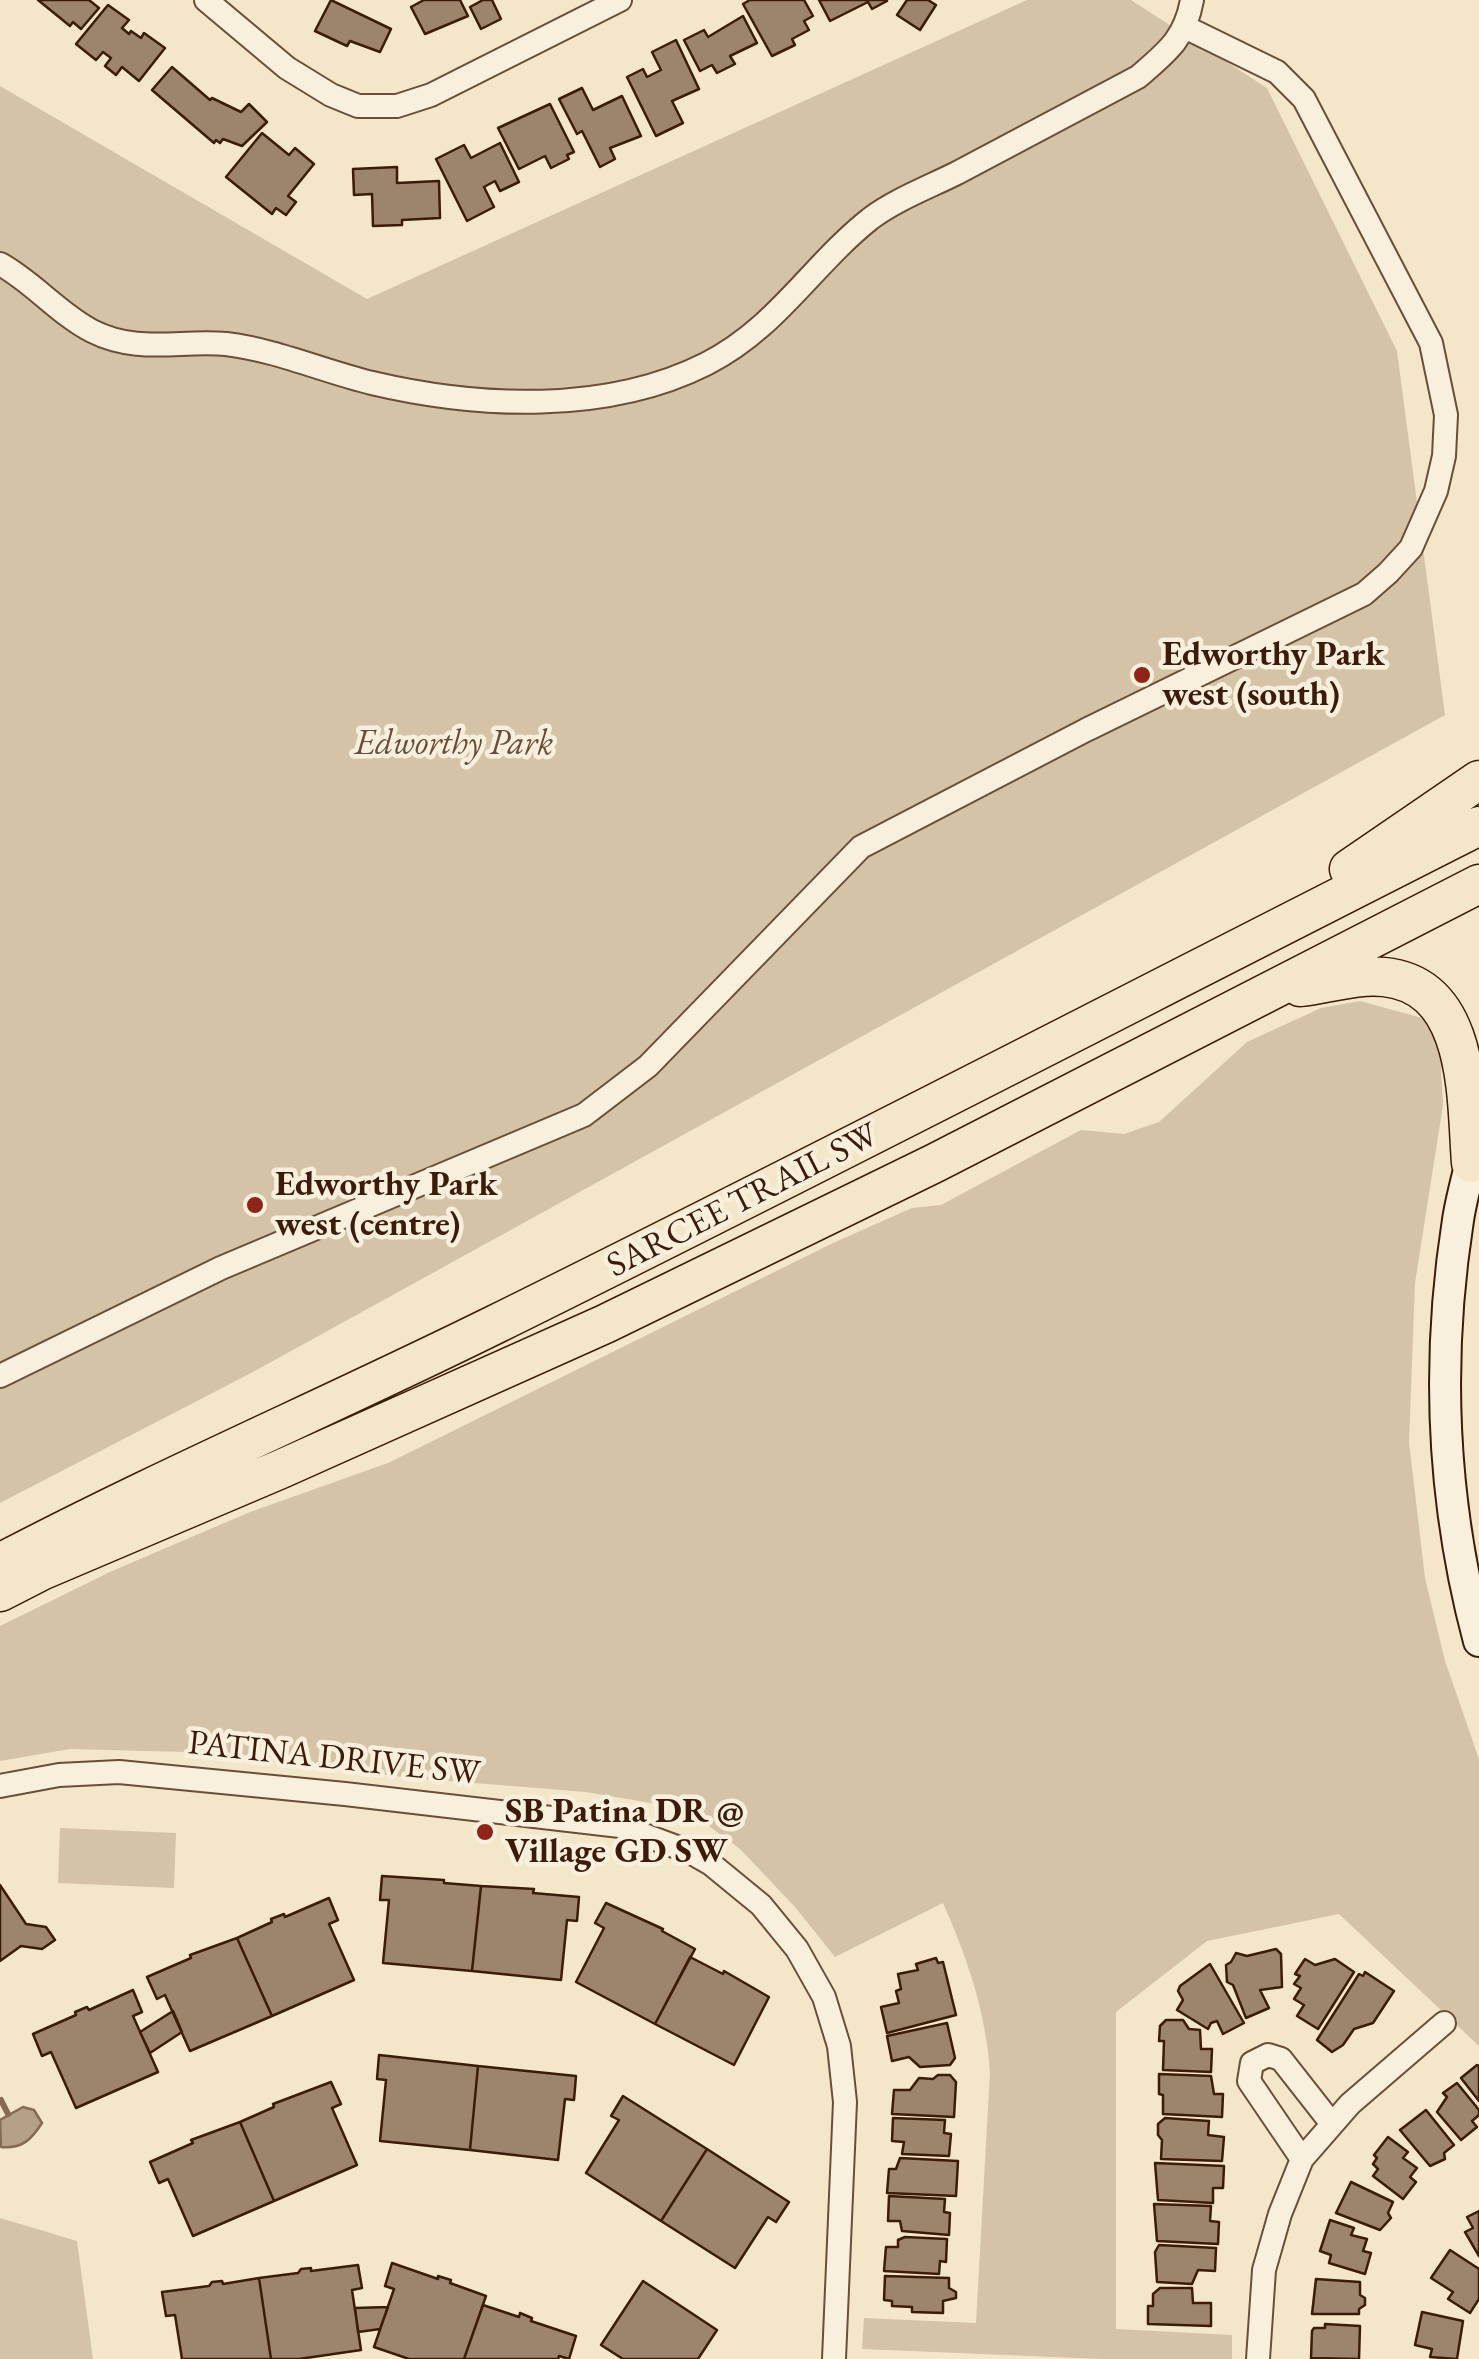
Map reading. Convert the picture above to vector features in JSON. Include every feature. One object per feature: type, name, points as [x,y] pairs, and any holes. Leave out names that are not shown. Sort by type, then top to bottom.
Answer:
[{"type":"highway","points":[[1256,939],[1322,887],[1479,780]]},
{"type":"highway","name":"SARCEE TRAIL SW","points":[[0,1563],[741,1203],[1479,826]]},
{"type":"highway","name":"SARCEE TRAIL SW","points":[[0,1592],[40,1570],[281,1469],[606,1324],[901,1180],[1479,884]]},
{"type":"highway","points":[[1272,990],[1383,977],[1410,983],[1426,994],[1458,1042],[1464,1065],[1471,1163]]},
{"type":"main road","points":[[1479,1124],[1458,1219],[1445,1393],[1447,1467],[1456,1539],[1479,1640]]},
{"type":"street","points":[[206,0],[287,68],[331,96],[358,106],[397,106],[431,95],[620,0]]},
{"type":"street","points":[[0,264],[92,331],[143,346],[225,344],[293,358],[370,382],[487,401],[569,399],[632,391],[706,364],[772,320],[829,256],[873,216],[1138,77],[1187,28],[1192,0]]},
{"type":"street","points":[[0,1376],[221,1268],[584,1115],[648,1066],[861,846],[1364,594],[1411,548],[1436,491],[1444,456],[1446,416],[1431,343],[1304,99],[1277,72],[1187,28]]},
{"type":"street","name":"PATINA DRIVE SW","points":[[0,1786],[59,1776],[119,1772],[345,1794],[609,1824],[650,1835],[711,1864],[761,1905],[798,1949],[824,1997],[839,2046],[846,2102],[834,2359]]},
{"type":"street","points":[[1258,2359],[1264,2270],[1280,2214],[1302,2159],[1332,2124],[1444,2023]]},
{"type":"street","points":[[1302,2159],[1249,2081],[1252,2063],[1268,2054],[1280,2059],[1332,2124]]},
{"type":"green space","name":"Edworthy Park","points":[[1027,0],[1131,0],[1267,88],[1397,351],[1445,715],[253,1372],[0,1503],[0,86],[367,299]]},
{"type":"green space","points":[[1360,1001],[1422,1018],[1445,1050],[1441,1070],[1443,1105],[1415,1283],[1409,1442],[1425,1578],[1445,1661],[1479,1759],[1479,2046],[1339,1914],[1207,1941],[1116,2012],[1116,2329],[1232,2335],[1232,2359],[1102,2359],[862,2349],[864,2318],[976,2323],[990,2072],[974,1985],[943,1903],[835,1957],[740,1849],[686,1809],[586,1792],[412,1778],[184,1752],[70,1749],[0,1761],[0,1626],[112,1571],[250,1512],[388,1463],[833,1243],[912,1208],[941,1205],[1081,1130],[1124,1134],[1159,1122],[1247,1042],[1321,1008]]},
{"type":"green space","points":[[60,1828],[176,1833],[174,1888],[58,1883]]},
{"type":"green space","points":[[0,2218],[77,2241],[93,2359],[0,2359]]},
{"type":"shaded area","points":[[23,2107],[34,2110],[42,2123],[25,2142],[1,2147],[0,2120]]},
{"type":"building","points":[[38,0],[89,0],[99,8],[81,29],[73,22],[70,26]]},
{"type":"building","points":[[331,0],[391,29],[380,52],[350,41],[347,46],[315,31]]},
{"type":"building","points":[[424,0],[460,0],[468,16],[425,34],[411,7]]},
{"type":"building","points":[[492,0],[501,19],[481,29],[470,7]]},
{"type":"building","points":[[750,0],[804,0],[813,16],[804,21],[809,30],[792,39],[795,45],[772,56],[743,4]]},
{"type":"building","points":[[819,0],[887,1],[872,9],[868,2],[830,21]]},
{"type":"building","points":[[907,0],[928,0],[936,5],[920,30],[897,15]]},
{"type":"building","points":[[108,5],[129,20],[122,28],[129,34],[131,31],[141,38],[144,33],[165,48],[139,81],[122,67],[116,75],[105,66],[111,58],[103,52],[96,60],[76,44]]},
{"type":"building","points":[[743,16],[757,43],[730,56],[735,64],[717,73],[712,65],[700,71],[684,40],[704,30],[708,37]]},
{"type":"building","points":[[676,40],[699,89],[672,101],[683,123],[656,136],[627,77],[643,69],[647,77],[661,70],[652,52]]},
{"type":"building","points":[[172,67],[210,100],[241,112],[249,104],[267,122],[242,146],[223,139],[214,143],[152,90]]},
{"type":"building","points":[[582,88],[593,110],[622,96],[641,136],[610,148],[615,159],[600,167],[582,131],[577,134],[559,99]]},
{"type":"building","points":[[550,104],[574,152],[551,168],[545,156],[519,169],[498,128]]},
{"type":"building","points":[[262,133],[289,155],[295,148],[314,164],[288,196],[296,202],[286,215],[276,208],[272,214],[226,177]]},
{"type":"building","points":[[500,143],[519,182],[500,191],[495,181],[484,187],[494,207],[467,221],[436,159],[464,145],[471,158]]},
{"type":"building","points":[[397,167],[397,183],[439,181],[440,218],[373,226],[372,194],[354,195],[353,169]]},
{"type":"building","points":[[382,1876],[481,1886],[472,1971],[383,1963],[389,1900],[380,1900]]},
{"type":"building","points":[[0,1885],[26,1924],[46,1927],[55,1940],[42,1949],[21,1946],[0,1961]]},
{"type":"building","points":[[481,1886],[579,1897],[577,1921],[567,1920],[561,1980],[472,1971]]},
{"type":"building","points":[[329,1898],[338,1920],[329,1924],[354,1980],[272,2016],[237,1938],[272,1922],[271,1919]]},
{"type":"building","points":[[606,1903],[663,1929],[695,1949],[655,2024],[576,1982],[604,1928],[595,1923]]},
{"type":"building","points":[[237,1938],[272,2016],[190,2051],[165,1995],[157,1999],[147,1977],[191,1958],[190,1955]]},
{"type":"building","points":[[1276,1949],[1281,1954],[1282,1987],[1260,1990],[1269,2008],[1246,2018],[1233,1985],[1227,1982],[1226,1965],[1236,1953],[1247,1956]]},
{"type":"building","points":[[690,1957],[769,1997],[734,2065],[655,2024]]},
{"type":"building","points":[[936,1958],[938,1963],[943,1962],[956,2015],[887,2033],[881,2007],[899,2003],[898,1974],[918,1970],[916,1964]]},
{"type":"building","points":[[1305,1959],[1315,1965],[1335,1959],[1354,1972],[1318,2029],[1297,2016],[1304,2005],[1294,1999],[1301,1988],[1294,1984],[1300,1976],[1295,1974]]},
{"type":"building","points":[[1210,1964],[1244,2023],[1223,2034],[1217,2021],[1208,2029],[1177,2010],[1183,2000],[1178,1991],[1180,1986]]},
{"type":"building","points":[[1365,1972],[1394,1991],[1373,2023],[1354,2029],[1343,2045],[1332,2052],[1317,2040],[1359,1974],[1363,1976]]},
{"type":"building","points":[[133,1990],[142,2012],[133,2016],[158,2072],[76,2108],[51,2052],[42,2056],[33,2034],[76,2015],[75,2012],[87,2007],[89,2010]]},
{"type":"building","points":[[173,2011],[182,2032],[150,2053],[140,2032]]},
{"type":"building","points":[[1166,2020],[1183,2020],[1189,2029],[1200,2030],[1201,2049],[1212,2049],[1211,2072],[1163,2070],[1164,2041],[1159,2041],[1160,2026]]},
{"type":"building","points":[[947,2023],[955,2058],[950,2065],[920,2067],[909,2057],[892,2061],[887,2036]]},
{"type":"building","points":[[379,2055],[478,2066],[470,2150],[380,2141],[386,2080],[377,2079]]},
{"type":"building","points":[[478,2066],[576,2076],[574,2100],[565,2099],[558,2160],[470,2150]]},
{"type":"building","points":[[1479,2066],[1479,2101],[1461,2078]]},
{"type":"building","points":[[1159,2074],[1211,2076],[1214,2094],[1223,2094],[1222,2117],[1163,2114]]},
{"type":"building","points":[[950,2075],[956,2082],[954,2117],[892,2114],[894,2090],[910,2090],[919,2078],[933,2079]]},
{"type":"building","points":[[331,2082],[341,2104],[332,2108],[357,2165],[274,2201],[240,2122],[274,2107],[273,2104]]},
{"type":"building","points":[[1457,2083],[1479,2110],[1472,2121],[1477,2127],[1461,2140],[1437,2112],[1447,2097],[1443,2093]]},
{"type":"building","points":[[623,2096],[707,2149],[661,2221],[586,2173],[619,2120],[611,2116]]},
{"type":"building","points":[[1426,2110],[1454,2145],[1444,2153],[1445,2159],[1430,2166],[1400,2130]]},
{"type":"building","points":[[893,2118],[945,2120],[944,2133],[951,2134],[949,2156],[902,2154],[904,2142],[892,2141]]},
{"type":"building","points":[[1165,2118],[1209,2121],[1208,2135],[1224,2137],[1222,2161],[1161,2159],[1158,2124]]},
{"type":"building","points":[[240,2122],[274,2201],[193,2236],[168,2179],[159,2183],[150,2162],[193,2143],[191,2140]]},
{"type":"building","points":[[1388,2137],[1408,2152],[1403,2158],[1417,2168],[1410,2177],[1416,2182],[1403,2199],[1373,2176],[1378,2169],[1373,2164],[1377,2158],[1374,2155]]},
{"type":"building","points":[[707,2149],[789,2202],[776,2222],[768,2217],[735,2268],[661,2221]]},
{"type":"building","points":[[900,2158],[958,2161],[956,2196],[887,2193],[889,2169],[896,2169]]},
{"type":"building","points":[[1155,2163],[1224,2166],[1223,2188],[1213,2188],[1213,2203],[1158,2200]]},
{"type":"building","points":[[1351,2182],[1393,2202],[1388,2213],[1391,2218],[1380,2230],[1336,2213]]},
{"type":"building","points":[[889,2196],[945,2199],[944,2212],[950,2213],[949,2235],[902,2231],[900,2221],[888,2221]]},
{"type":"building","points":[[1154,2204],[1211,2206],[1210,2221],[1219,2222],[1218,2244],[1157,2241]]},
{"type":"building","points":[[1479,2211],[1479,2256],[1465,2232],[1473,2228],[1467,2217]]},
{"type":"building","points":[[1330,2220],[1354,2228],[1351,2235],[1367,2239],[1363,2251],[1371,2253],[1365,2274],[1329,2263],[1331,2255],[1320,2251]]},
{"type":"building","points":[[947,2239],[946,2262],[940,2261],[939,2274],[884,2271],[886,2247],[898,2247],[898,2240]]},
{"type":"building","points":[[1159,2245],[1216,2248],[1215,2271],[1198,2270],[1192,2284],[1157,2282],[1155,2252]]},
{"type":"building","points":[[1450,2250],[1479,2269],[1479,2299],[1470,2313],[1448,2299],[1453,2292],[1431,2278]]},
{"type":"building","points":[[392,2263],[451,2280],[450,2283],[486,2296],[464,2359],[409,2359],[374,2347],[394,2289],[385,2286]]},
{"type":"building","points":[[358,2265],[362,2288],[352,2290],[361,2350],[271,2359],[259,2278],[298,2273],[301,2269]]},
{"type":"building","points":[[885,2276],[949,2278],[949,2288],[956,2292],[956,2298],[943,2301],[943,2313],[912,2312],[912,2307],[892,2306],[892,2301],[884,2300]]},
{"type":"building","points":[[259,2278],[271,2359],[182,2359],[175,2315],[166,2316],[162,2292]]},
{"type":"building","points":[[1316,2279],[1360,2282],[1365,2305],[1359,2314],[1312,2314]]},
{"type":"building","points":[[643,2281],[717,2330],[698,2359],[623,2359],[601,2345]]},
{"type":"building","points":[[1160,2288],[1192,2288],[1193,2303],[1211,2303],[1211,2326],[1148,2324],[1148,2306],[1153,2306],[1153,2294]]},
{"type":"building","points":[[483,2305],[519,2317],[520,2313],[532,2318],[531,2321],[576,2336],[569,2359],[464,2359]]},
{"type":"building","points":[[388,2307],[380,2329],[358,2332],[355,2308]]},
{"type":"building","points":[[1422,2312],[1463,2321],[1457,2359],[1430,2357],[1432,2349],[1415,2345]]},
{"type":"building","points":[[1325,2324],[1360,2326],[1359,2359],[1311,2358],[1312,2331],[1325,2328]]},
{"type":"waterway","points":[[1,2100],[8,2114]]},
{"type":"place","name":"Edworthy Park west (south)","points":[[1142,675]]},
{"type":"place","name":"Edworthy Park west (centre)","points":[[255,1205]]},
{"type":"place","name":"SB Patina DR @ Village GD SW","points":[[485,1832]]}]
